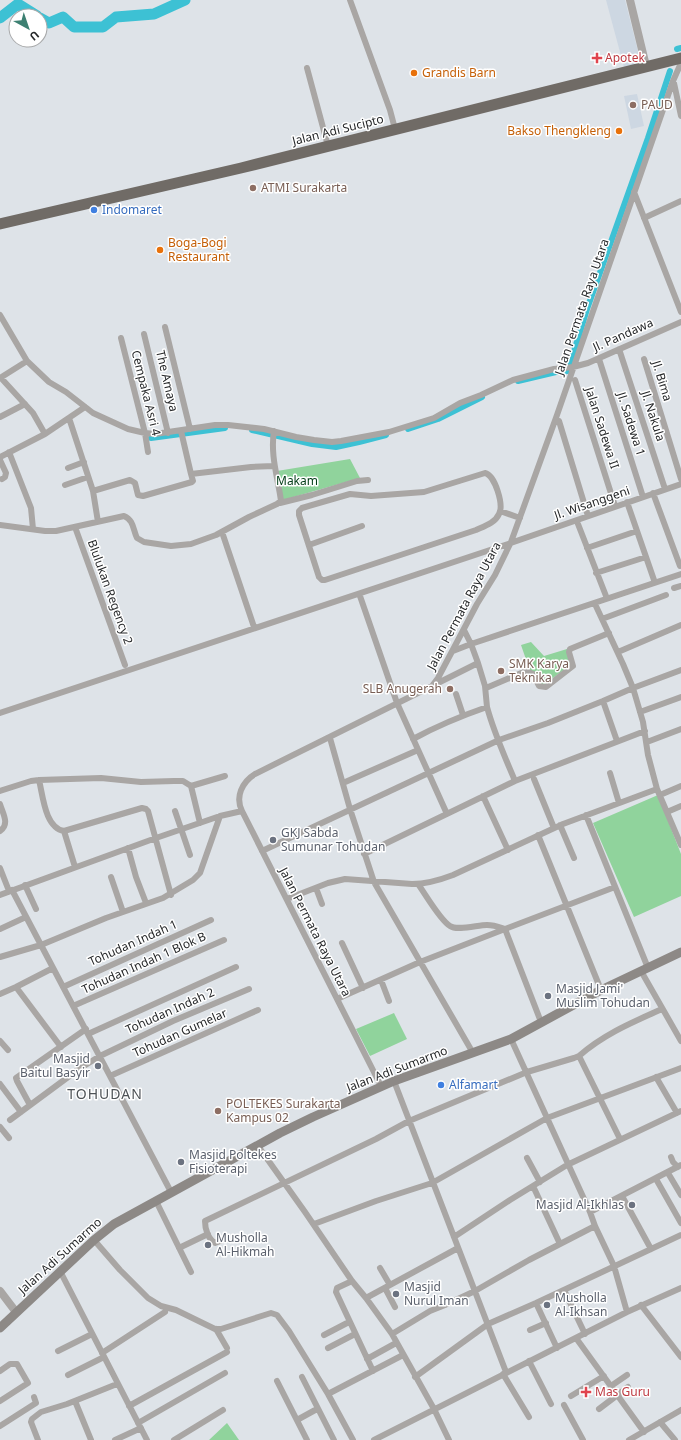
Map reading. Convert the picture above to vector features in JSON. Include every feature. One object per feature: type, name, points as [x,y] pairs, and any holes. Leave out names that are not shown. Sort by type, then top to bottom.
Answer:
[{"type":"highway","name":"Jalan Adi Sucipto","points":[[0,224],[184,182],[681,58]]},
{"type":"main road","name":"Jalan Adi Sumarmo","points":[[0,1328],[94,1240],[117,1222],[156,1201],[168,1189],[258,1146],[280,1133],[394,1080],[510,1039],[601,990],[681,952]]},
{"type":"street","points":[[350,0],[390,110],[395,129]]},
{"type":"street","points":[[630,0],[646,66]]},
{"type":"street","name":"Jalan Permata Raya Utara","points":[[381,1086],[242,811],[239,804],[239,796],[246,779],[432,686],[464,630],[507,544],[518,517],[570,367],[673,81],[681,63]]},
{"type":"street","points":[[307,68],[328,146]]},
{"type":"street","points":[[673,81],[681,116]]},
{"type":"street","points":[[634,192],[681,312]]},
{"type":"street","points":[[644,218],[681,202]]},
{"type":"street","name":"Jl. Pandawa","points":[[0,315],[27,362],[49,382],[66,392],[93,413],[128,429],[156,434],[181,433],[190,429],[215,425],[228,425],[253,427],[296,437],[332,442],[388,432],[434,418],[460,403],[513,380],[554,368],[570,367],[599,358],[681,322]]},
{"type":"street","points":[[165,327],[190,429]]},
{"type":"street","name":"The Amaya","points":[[144,334],[168,433]]},
{"type":"street","name":"Cempaka Asri 4","points":[[121,338],[145,433],[148,452]]},
{"type":"street","name":"Jl. Nakula","points":[[619,349],[665,489]]},
{"type":"street","name":"Jl. Sadewa 1","points":[[599,358],[643,497]]},
{"type":"street","name":"Jl. Bima","points":[[644,359],[681,479]]},
{"type":"street","points":[[27,362],[1,378],[34,413],[45,434]]},
{"type":"street","name":"Jalan Sadewa II","points":[[574,380],[615,506]]},
{"type":"street","points":[[0,417],[25,404]]},
{"type":"street","points":[[2,479],[5,477],[6,473],[0,459],[9,452],[45,434],[85,408]]},
{"type":"street","points":[[70,418],[93,491],[98,522]]},
{"type":"street","points":[[559,421],[588,516]]},
{"type":"street","points":[[274,432],[272,441],[274,466],[280,502]]},
{"type":"street","points":[[93,491],[130,480],[135,483],[138,495],[143,496],[192,482],[192,474],[181,433]]},
{"type":"street","points":[[9,452],[31,508],[33,529]]},
{"type":"street","points":[[68,468],[84,462]]},
{"type":"street","points":[[192,474],[251,467],[274,466]]},
{"type":"street","points":[[486,473],[491,476],[494,481],[500,502],[500,511],[497,517],[487,525],[325,580],[322,580],[319,576],[300,520],[299,511],[302,508],[350,494],[371,496],[424,492],[486,473]]},
{"type":"street","points":[[65,486],[88,477]]},
{"type":"street","points":[[0,525],[50,532],[122,516],[126,517],[131,522],[138,540],[171,546],[192,544],[222,532],[280,502],[312,495],[356,481],[368,480]]},
{"type":"street","name":"Jl. Wisanggeni","points":[[0,713],[254,627],[507,544],[681,484]]},
{"type":"street","points":[[653,493],[680,566]]},
{"type":"street","points":[[627,502],[654,580]]},
{"type":"street","points":[[500,511],[518,517]]},
{"type":"street","points":[[578,524],[606,596]]},
{"type":"street","points":[[309,545],[362,526]]},
{"type":"street","name":"Blulukan Regency 2","points":[[75,527],[125,665]]},
{"type":"street","points":[[587,548],[637,531]]},
{"type":"street","points":[[222,532],[254,627]]},
{"type":"street","points":[[596,573],[646,557]]},
{"type":"street","points":[[453,651],[681,574]]},
{"type":"street","points":[[674,588],[681,586]]},
{"type":"street","points":[[602,619],[666,595]]},
{"type":"street","points":[[360,596],[397,703],[447,814]]},
{"type":"street","points":[[595,604],[633,688],[645,731],[658,792],[680,841]]},
{"type":"street","points":[[618,652],[681,626]]},
{"type":"street","points":[[464,630],[471,644],[486,688],[487,708],[494,731],[515,781]]},
{"type":"street","points":[[486,688],[526,671],[533,674],[539,686],[546,687],[573,666],[569,652],[570,649],[609,633]]},
{"type":"street","points":[[432,686],[478,663]]},
{"type":"street","points":[[262,851],[499,740],[603,702],[633,688],[681,670]]},
{"type":"street","points":[[456,694],[463,715]]},
{"type":"street","points":[[640,712],[681,697]]},
{"type":"street","points":[[603,702],[617,741]]},
{"type":"street","points":[[413,739],[436,726],[463,715],[487,708]]},
{"type":"street","points":[[647,742],[681,729]]},
{"type":"street","points":[[364,854],[515,781],[645,731]]},
{"type":"street","points":[[330,738],[350,809],[374,882],[473,1053]]},
{"type":"street","points":[[343,783],[418,750]]},
{"type":"street","points":[[610,773],[619,803]]},
{"type":"street","points":[[0,791],[39,780],[101,778],[153,782],[174,780],[191,786],[225,776]]},
{"type":"street","points":[[534,779],[574,858]]},
{"type":"street","points":[[39,780],[50,821],[56,828],[64,831],[143,808],[148,811],[170,895]]},
{"type":"street","points":[[191,786],[200,823]]},
{"type":"street","points":[[287,900],[316,888],[346,879],[418,884],[453,876],[557,826],[619,803],[681,786]]},
{"type":"street","points":[[483,796],[508,850]]},
{"type":"street","points":[[0,804],[6,822],[4,828],[0,831]]},
{"type":"street","points":[[667,812],[681,806]]},
{"type":"street","points":[[175,811],[190,855]]},
{"type":"street","points":[[0,895],[156,838],[222,816],[242,811]]},
{"type":"street","points":[[586,815],[615,887],[644,970],[662,1009],[681,1041]]},
{"type":"street","points":[[0,957],[41,945],[146,903],[170,895],[193,880],[200,872],[222,816]]},
{"type":"street","points":[[64,831],[75,867]]},
{"type":"street","points":[[538,834],[601,990]]},
{"type":"street","points":[[128,848],[136,877],[146,903]]},
{"type":"street","points":[[0,868],[74,1006],[168,1189]]},
{"type":"street","points":[[111,877],[123,912]]},
{"type":"street","points":[[418,884],[439,914],[450,926],[455,928],[487,925],[505,929],[541,1022]]},
{"type":"street","points":[[26,885],[36,909]]},
{"type":"street","points":[[337,999],[420,962],[615,887]]},
{"type":"street","points":[[316,888],[322,904]]},
{"type":"street","points":[[0,929],[26,917]]},
{"type":"street","name":"Tohudan Indah 1","points":[[63,987],[211,920]]},
{"type":"street","name":"Tohudan Indah 1 Blok B","points":[[74,1006],[224,940]]},
{"type":"street","points":[[342,943],[363,988]]},
{"type":"street","points":[[0,994],[16,988],[53,968]]},
{"type":"street","points":[[30,1105],[16,1078],[61,1047],[87,1032],[236,968]]},
{"type":"street","points":[[381,980],[389,1001]]},
{"type":"street","points":[[16,988],[61,1047]]},
{"type":"street","name":"Tohudan Indah 2","points":[[10,1120],[100,1056],[173,1021],[249,988]]},
{"type":"street","points":[[225,1239],[213,1242],[204,1223],[207,1220],[284,1182],[376,1139],[409,1121],[527,1072],[579,1056],[605,1036],[662,1009]]},
{"type":"street","name":"Tohudan Gumelar","points":[[110,1076],[258,1010]]},
{"type":"street","points":[[510,1039],[527,1072],[567,1165],[614,1266],[627,1312]]},
{"type":"street","points":[[0,1041],[8,1050]]},
{"type":"street","points":[[579,1056],[620,1139]]},
{"type":"street","points":[[314,1224],[376,1201],[432,1183],[547,1118],[681,1068]]},
{"type":"street","points":[[454,1237],[567,1165],[679,1112],[656,1077]]},
{"type":"street","points":[[394,1080],[432,1183],[488,1324],[504,1373],[529,1417]]},
{"type":"street","points":[[0,1084],[21,1112]]},
{"type":"street","points":[[0,1127],[9,1138]]},
{"type":"street","points":[[258,1146],[314,1224],[352,1282],[366,1298],[392,1334],[434,1409],[449,1440]]},
{"type":"street","points":[[590,1212],[680,1166],[673,1162],[671,1157]]},
{"type":"street","points":[[527,1158],[540,1182]]},
{"type":"street","points":[[668,1173],[681,1195]]},
{"type":"street","points":[[656,1179],[681,1223]]},
{"type":"street","points":[[533,1186],[560,1244]]},
{"type":"street","points":[[622,1196],[651,1249]]},
{"type":"street","points":[[156,1201],[191,1272]]},
{"type":"street","points":[[392,1334],[430,1311],[475,1290],[595,1226]]},
{"type":"street","points":[[179,1248],[208,1234]]},
{"type":"street","points":[[415,1377],[488,1324],[681,1235]]},
{"type":"street","points":[[94,1240],[134,1285],[148,1298],[161,1306],[176,1310],[216,1329],[227,1350],[129,1406]]},
{"type":"street","points":[[366,1298],[458,1248]]},
{"type":"street","points":[[380,1268],[395,1307]]},
{"type":"street","points":[[60,1271],[147,1440]]},
{"type":"street","points":[[352,1282],[336,1290],[373,1372]]},
{"type":"street","points":[[374,1440],[641,1305],[681,1288]]},
{"type":"street","points":[[564,1290],[585,1334]]},
{"type":"street","points":[[0,1291],[16,1312]]},
{"type":"street","points":[[536,1303],[557,1348]]},
{"type":"street","points":[[641,1305],[681,1357]]},
{"type":"street","points":[[68,1375],[103,1355],[165,1312]]},
{"type":"street","points":[[216,1329],[271,1313],[275,1314],[289,1331],[328,1394],[353,1440]]},
{"type":"street","points":[[324,1335],[350,1322]]},
{"type":"street","points":[[530,1330],[546,1323]]},
{"type":"street","points":[[58,1351],[92,1334]]},
{"type":"street","points":[[328,1348],[355,1334]]},
{"type":"street","points":[[576,1338],[644,1432]]},
{"type":"street","points":[[367,1359],[396,1343]]},
{"type":"street","points":[[328,1394],[373,1372],[403,1355]]},
{"type":"street","points":[[529,1361],[551,1404]]},
{"type":"street","points":[[0,1371],[10,1364],[17,1364],[28,1383],[0,1401]]},
{"type":"street","points":[[115,1440],[225,1373]]},
{"type":"street","points":[[611,1386],[627,1375]]},
{"type":"street","points":[[571,1396],[604,1376]]},
{"type":"street","points":[[302,1377],[334,1440]]},
{"type":"street","points":[[277,1381],[307,1440]]},
{"type":"street","points":[[36,1439],[31,1422],[32,1419],[41,1412],[75,1401],[117,1384]]},
{"type":"street","points":[[599,1409],[628,1387]]},
{"type":"street","points":[[0,1426],[36,1404],[34,1397]]},
{"type":"street","points":[[75,1401],[91,1440]]},
{"type":"street","points":[[564,1405],[583,1440]]},
{"type":"street","points":[[297,1420],[317,1409]]},
{"type":"street","points":[[174,1440],[222,1410]]},
{"type":"street","points":[[629,1440],[681,1410]]},
{"type":"street","points":[[660,1422],[675,1440]]},
{"type":"shaded area","points":[[606,0],[625,0],[641,63],[624,67]]},
{"type":"shaded area","name":"PAUD","points":[[637,94],[644,126],[631,129],[624,96]]},
{"type":"green space","name":"Makam","points":[[350,459],[360,478],[283,500],[277,471]]},
{"type":"green space","points":[[531,642],[544,656],[567,649],[572,664],[542,686],[530,671],[521,645]]},
{"type":"green space","points":[[658,795],[681,854],[681,896],[634,917],[593,823]]},
{"type":"green space","points":[[394,1013],[407,1039],[370,1056],[356,1029]]},
{"type":"green space","points":[[227,1423],[239,1440],[209,1440]]},
{"type":"waterway","points":[[48,22],[63,17],[74,27],[103,27],[116,17],[154,14],[185,0]]},
{"type":"waterway","points":[[13,8],[18,4],[24,8]]},
{"type":"waterway","points":[[0,18],[8,12]]},
{"type":"waterway","points":[[677,49],[681,48]]},
{"type":"waterway","points":[[518,381],[556,372],[568,371],[587,309],[648,138],[670,71]]},
{"type":"waterway","points":[[408,429],[438,419],[482,397]]},
{"type":"waterway","points":[[151,438],[225,428]]},
{"type":"waterway","points":[[252,430],[312,444],[336,447],[386,435]]},
{"type":"place","name":"Apotek","points":[[597,58]]},
{"type":"place","name":"Grandis Barn","points":[[414,73]]},
{"type":"place","name":"PAUD","points":[[633,105]]},
{"type":"place","name":"Bakso Thengkleng","points":[[619,131]]},
{"type":"place","name":"ATMI Surakarta","points":[[253,188]]},
{"type":"place","name":"Indomaret","points":[[94,210]]},
{"type":"place","name":"Boga-Bogi Restaurant","points":[[160,250]]},
{"type":"place","name":"SMK Karya Teknika","points":[[501,671]]},
{"type":"place","name":"SLB Anugerah","points":[[450,689]]},
{"type":"place","name":"GKJ Sabda Sumunar Tohudan","points":[[273,840]]},
{"type":"place","name":"Masjid Jami' Muslim Tohudan","points":[[548,996]]},
{"type":"place","name":"Masjid Baitul Basyir","points":[[98,1066]]},
{"type":"place","name":"Alfamart","points":[[441,1085]]},
{"type":"place","name":"POLTEKES Surakarta Kampus 02","points":[[218,1111]]},
{"type":"place","name":"Masjid Poltekes Fisioterapi","points":[[181,1162]]},
{"type":"place","name":"Masjid Al-Ikhlas","points":[[632,1205]]},
{"type":"place","name":"Musholla Al-Hikmah","points":[[208,1245]]},
{"type":"place","name":"Masjid Nurul Iman","points":[[396,1294]]},
{"type":"place","name":"Musholla Al-Ikhsan","points":[[547,1305]]},
{"type":"place","name":"Mas Guru","points":[[586,1392]]},
{"type":"district","name":"TOHUDAN","points":[[105,1094]]}]
